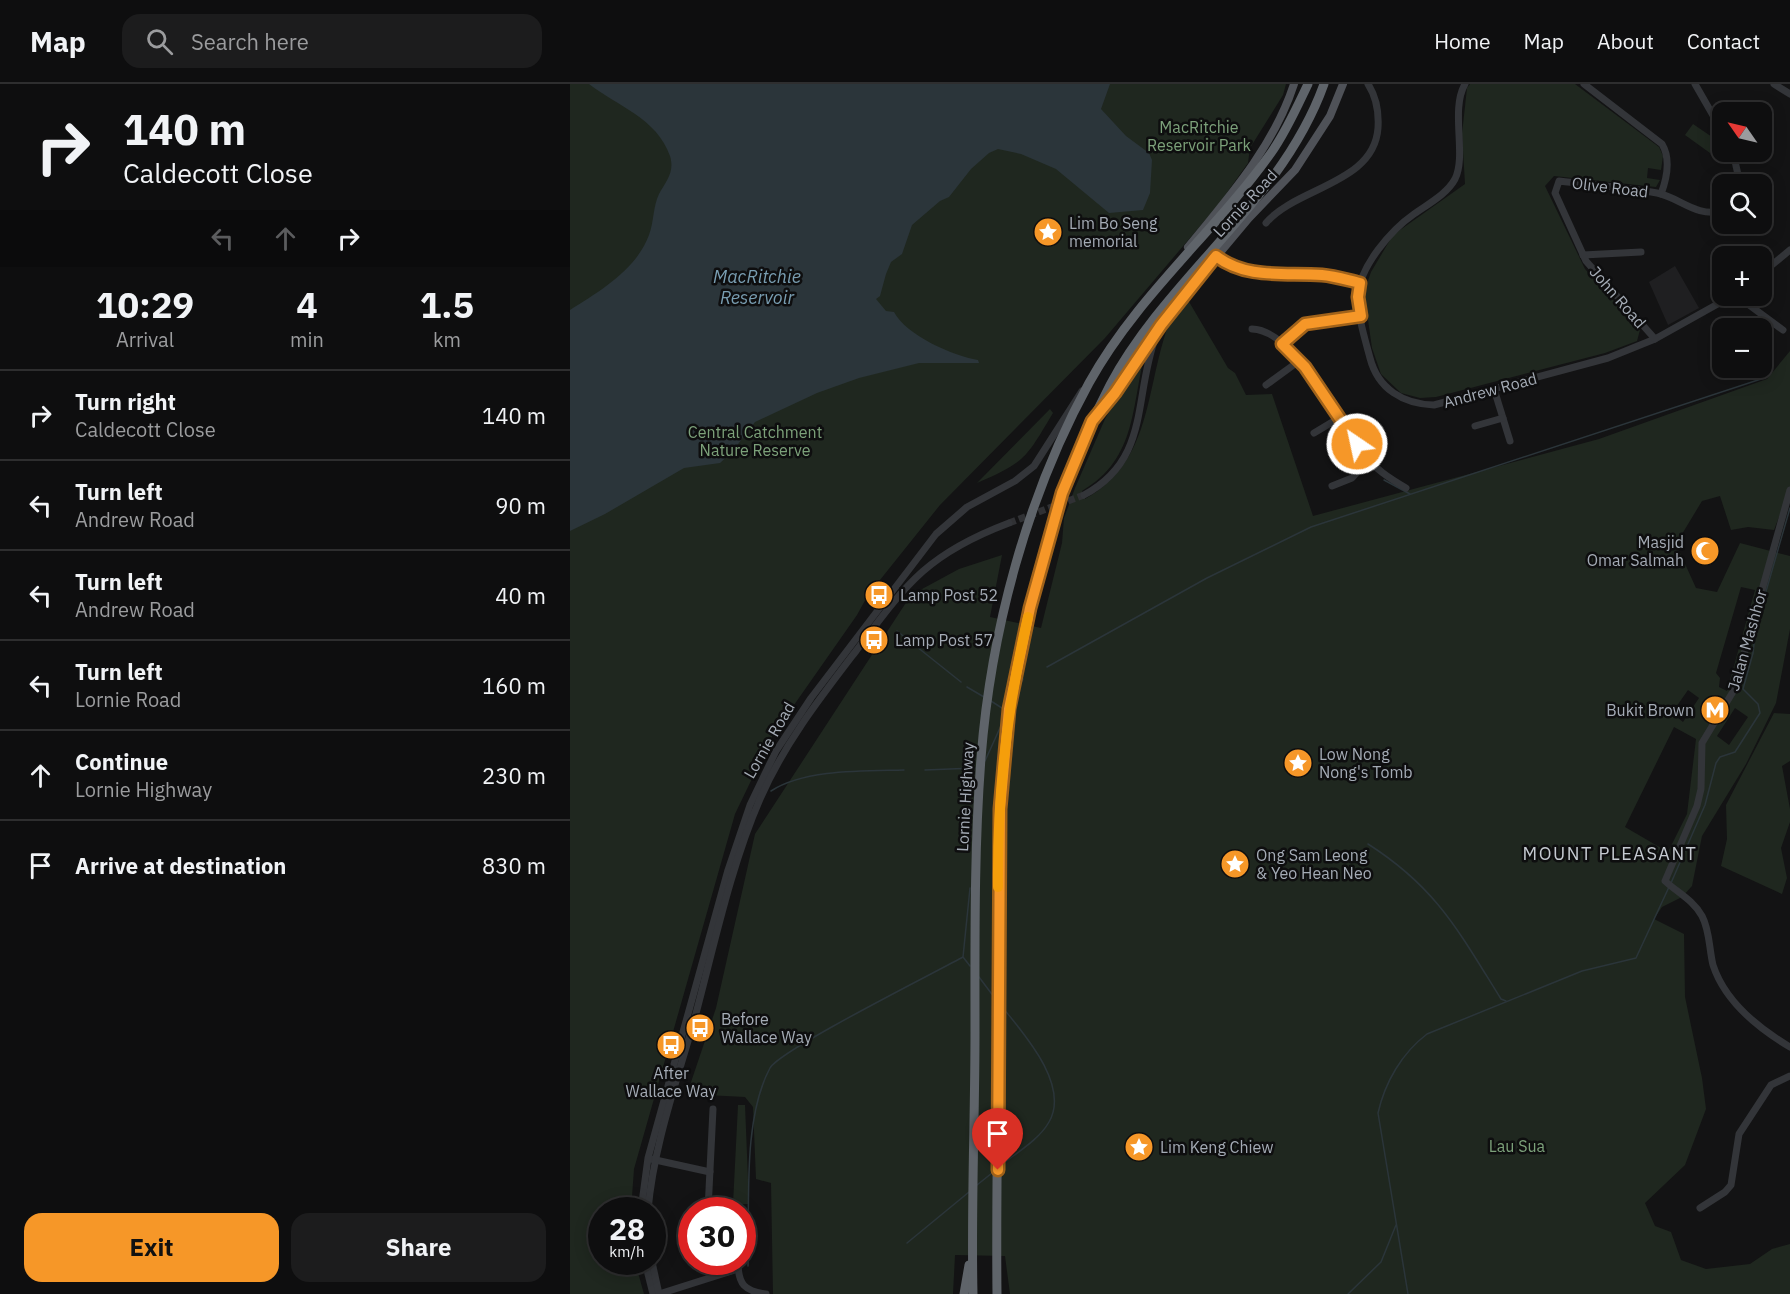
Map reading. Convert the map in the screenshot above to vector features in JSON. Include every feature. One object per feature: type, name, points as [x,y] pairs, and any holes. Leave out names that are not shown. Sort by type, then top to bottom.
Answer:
[{"type":"highway","name":"Lornie Road","points":[[1124,329],[1174,266],[1235,199],[1273,150],[1308,84]]},
{"type":"highway","name":"Lornie Road","points":[[1092,421],[1132,348],[1174,293],[1287,157],[1324,84]]},
{"type":"highway","name":"Lornie Highway","points":[[973,1294],[977,807],[987,705],[1006,605],[1028,525],[1055,450],[1090,380],[1124,329]]},
{"type":"highway","points":[[997,1294],[1000,809],[1009,709],[1030,608],[1062,493],[1092,421]]},
{"type":"highway","points":[[964,1294],[972,1252]]},
{"type":"main road","name":"Lornie Road","points":[[1174,266],[1255,161],[1276,126],[1294,84]]},
{"type":"main road","name":"Lornie Road","points":[[1092,421],[1115,393],[1161,325],[1216,256],[1295,170],[1330,116],[1344,84]]},
{"type":"street","name":"Lornie Road","points":[[1266,223],[1283,209],[1356,166],[1369,153],[1377,140],[1379,114],[1368,84]]},
{"type":"street","points":[[1216,256],[1239,268],[1265,273],[1329,275],[1360,283],[1386,237],[1396,227],[1447,190],[1454,182],[1460,165],[1457,137],[1461,94],[1465,84]]},
{"type":"street","name":"Olive Road","points":[[1584,84],[1662,144],[1666,151],[1668,165],[1661,194]]},
{"type":"street","points":[[1695,84],[1712,114]]},
{"type":"street","points":[[1774,84],[1790,94]]},
{"type":"street","name":"Olive Road","points":[[1559,181],[1661,194],[1706,214],[1712,213]]},
{"type":"street","name":"John Road","points":[[1559,181],[1555,193],[1583,255],[1593,271],[1655,339]]},
{"type":"street","points":[[1772,265],[1790,250]]},
{"type":"street","name":"John Road","points":[[1583,255],[1641,252]]},
{"type":"street","name":"Andrew Road","points":[[1360,283],[1358,297],[1373,372],[1381,385],[1405,400],[1434,405],[1608,358],[1655,339],[1714,306]]},
{"type":"street","points":[[1751,306],[1783,330]]},
{"type":"street","points":[[1282,344],[1305,324],[1361,316]]},
{"type":"street","points":[[1084,495],[1110,479],[1129,453],[1138,423],[1147,367],[1161,325]]},
{"type":"street","points":[[1252,329],[1263,329],[1299,361],[1369,459],[1382,474],[1406,488]]},
{"type":"street","points":[[1266,385],[1299,361]]},
{"type":"street","name":"Lornie Road","points":[[644,1197],[651,1159],[750,805],[776,751],[811,698],[936,534],[967,507],[1016,481],[1034,466],[1090,380]]},
{"type":"street","points":[[1494,389],[1510,441]]},
{"type":"street","points":[[1314,433],[1339,418]]},
{"type":"street","points":[[1475,426],[1503,418]]},
{"type":"street","points":[[1332,486],[1352,478],[1369,459]]},
{"type":"street","name":"Jalan Mashhor","points":[[1790,490],[1734,690],[1702,743],[1701,789],[1692,822],[1666,879],[1670,885],[1686,896],[1703,918],[1713,964],[1724,988],[1741,1011],[1770,1036],[1790,1047]]},
{"type":"street","name":"Lornie Road","points":[[721,909],[750,825],[784,752],[896,597],[916,575],[943,554],[979,534],[1009,523]]},
{"type":"street","points":[[1700,1208],[1725,1192],[1731,1185],[1739,1134],[1772,1085],[1790,1076]]},
{"type":"street","points":[[709,1197],[713,1109]]},
{"type":"street","points":[[651,1159],[710,1172]]},
{"type":"street","name":"Lornie Road","points":[[649,1197],[651,1159]]},
{"type":"street","points":[[648,1275],[653,1294]]},
{"type":"street","points":[[655,1275],[659,1294],[711,1275]]},
{"type":"street","points":[[742,1275],[748,1291],[766,1294]]},
{"type":"shaded area","points":[[1675,266],[1699,308],[1668,325],[1649,282]]},
{"type":"green space","name":"Central Catchment Nature Reserve","points":[[570,84],[1286,84],[1283,95],[1250,148],[1248,163],[1218,205],[1105,338],[940,505],[868,595],[857,615],[773,735],[735,814],[634,1169],[632,1197],[588,1197],[588,1275],[639,1275],[644,1294],[570,1294]]},
{"type":"green space","points":[[1470,84],[1575,84],[1659,147],[1663,156],[1661,170],[1648,168],[1647,178],[1660,180],[1656,187],[1554,176],[1545,186],[1585,269],[1640,330],[1637,341],[1605,353],[1436,397],[1420,398],[1401,393],[1381,374],[1372,348],[1364,292],[1371,272],[1393,235],[1465,184],[1462,134],[1467,88]]},
{"type":"green space","points":[[1693,124],[1712,137],[1712,150],[1710,153],[1685,135]]},
{"type":"green space","name":"Lau Sua","points":[[1188,300],[1228,368],[1235,373],[1246,395],[1272,394],[1313,516],[1599,439],[1772,378],[1772,373],[1790,351],[1790,488],[1774,530],[1748,527],[1731,530],[1720,496],[1702,501],[1676,544],[1696,588],[1717,592],[1740,543],[1790,556],[1790,629],[1776,703],[1746,764],[1702,836],[1692,886],[1682,897],[1662,907],[1654,919],[1684,934],[1685,997],[1706,1109],[1685,1165],[1645,1203],[1655,1226],[1671,1232],[1681,1260],[1706,1269],[1750,1264],[1772,1249],[1790,1244],[1790,1294],[1010,1294],[1005,1256],[955,1255],[953,1294],[773,1294],[771,1183],[756,1179],[753,1107],[745,1097],[687,1094],[716,1008],[755,834],[911,595],[959,569],[1002,555],[990,617],[1041,628],[1062,543],[1064,518],[1075,488],[1105,419],[1146,349],[1134,410],[1123,446],[1114,463],[1100,478],[1082,491],[1085,499],[1107,484],[1123,466],[1135,445],[1143,423],[1168,326],[1174,315]],"holes":[[[1741,587],[1755,590],[1727,691],[1719,687],[1720,678],[1716,673]],[[1688,690],[1699,698],[1683,722],[1672,713]],[[1735,708],[1748,717],[1729,745],[1717,736]],[[1674,727],[1696,739],[1687,814],[1668,852],[1625,827]]]},
{"type":"green space","points":[[1050,409],[1053,413],[1037,440],[1023,457],[1006,470],[977,483]]},
{"type":"green space","points":[[1774,713],[1790,714],[1790,761],[1782,766],[1790,809],[1790,822],[1781,848],[1787,878],[1782,894],[1721,866],[1727,839],[1726,805]]},
{"type":"green space","points":[[738,1105],[745,1105],[749,1197],[733,1197]]},
{"type":"water","name":"MacRitchie Reservoir","points":[[589,84],[1110,84],[1101,109],[1126,136],[1149,153],[1152,160],[1150,193],[1143,210],[1109,213],[1056,169],[1021,154],[998,149],[989,153],[971,169],[949,197],[940,201],[912,225],[902,254],[891,262],[880,296],[876,299],[886,311],[894,312],[900,321],[919,336],[956,354],[978,360],[979,363],[919,363],[859,378],[817,393],[755,422],[732,452],[720,463],[684,468],[605,514],[570,531],[570,310],[616,278],[635,259],[649,235],[657,199],[671,167],[670,156],[656,132],[635,114]]},
{"type":"waterway","points":[[1047,667],[1207,578],[1311,527],[1761,379]]},
{"type":"waterway","points":[[1384,480],[1410,494]]},
{"type":"waterway","points":[[1671,883],[1705,805],[1716,763],[1720,757],[1735,752],[1760,713],[1758,704],[1743,689],[1753,653],[1756,626],[1790,508]]},
{"type":"waterway","points":[[897,631],[961,682]]},
{"type":"waterway","points":[[1016,693],[1023,679]]},
{"type":"waterway","points":[[967,687],[984,697]]},
{"type":"waterway","points":[[991,701],[1005,710]]},
{"type":"waterway","points":[[985,761],[1004,719]]},
{"type":"waterway","points":[[925,770],[975,768]]},
{"type":"waterway","points":[[771,791],[785,784],[817,775],[853,771],[904,770]]},
{"type":"waterway","points":[[1368,844],[1412,877],[1445,913],[1501,999],[1506,1001]]},
{"type":"waterway","points":[[1408,1294],[1378,1113],[1385,1090],[1402,1059],[1427,1034],[1582,971],[1636,958],[1669,887]]},
{"type":"waterway","points":[[970,888],[963,957],[970,966]]},
{"type":"waterway","points":[[748,1197],[751,1138],[755,1113],[761,1089],[770,1068],[800,1045],[963,957]]},
{"type":"waterway","points":[[979,977],[994,997]]},
{"type":"waterway","points":[[1000,1166],[1045,1129],[1054,1108],[1054,1093],[1042,1062],[1033,1046],[1003,1008]]},
{"type":"waterway","points":[[977,1185],[992,1173]]},
{"type":"waterway","points":[[907,1243],[969,1192]]},
{"type":"waterway","points":[[1348,1294],[1381,1262],[1396,1225]]},
{"type":"tunnel","points":[[1009,523],[1084,495]]},
{"type":"slow traffic","points":[[998,887],[1003,757],[1009,709],[1028,617]]},
{"type":"place","name":"Lim Bo Seng memorial","points":[[1048,232]]},
{"type":"place","name":"Masjid Omar Salmah","points":[[1705,551]]},
{"type":"place","name":"Lamp Post 52","points":[[879,595]]},
{"type":"place","name":"Lamp Post 57","points":[[874,640]]},
{"type":"place","name":"Bukit Brown","points":[[1715,710]]},
{"type":"place","name":"Low Nong Nong's Tomb","points":[[1298,763]]},
{"type":"place","name":"Ong Sam Leong & Yeo Hean Neo","points":[[1235,864]]},
{"type":"place","name":"Before Wallace Way","points":[[700,1028]]},
{"type":"place","name":"After Wallace Way","points":[[671,1045]]},
{"type":"place","name":"Lim Keng Chiew","points":[[1139,1147]]},
{"type":"district","name":"MOUNT PLEASANT","points":[[1610,853]]},
{"type":"route","points":[[998,1170],[998,880],[1003,757],[1009,709],[1019,656],[1050,529],[1062,493],[1092,421],[1115,393],[1146,345],[1176,305],[1216,256],[1228,265],[1252,271],[1288,275],[1329,275],[1360,283],[1358,297],[1361,316],[1317,320],[1305,324],[1282,344],[1305,367],[1357,444]]},
{"type":"park label","name":"MacRitchie Reservoir Park","points":[[1199,136]]}]
